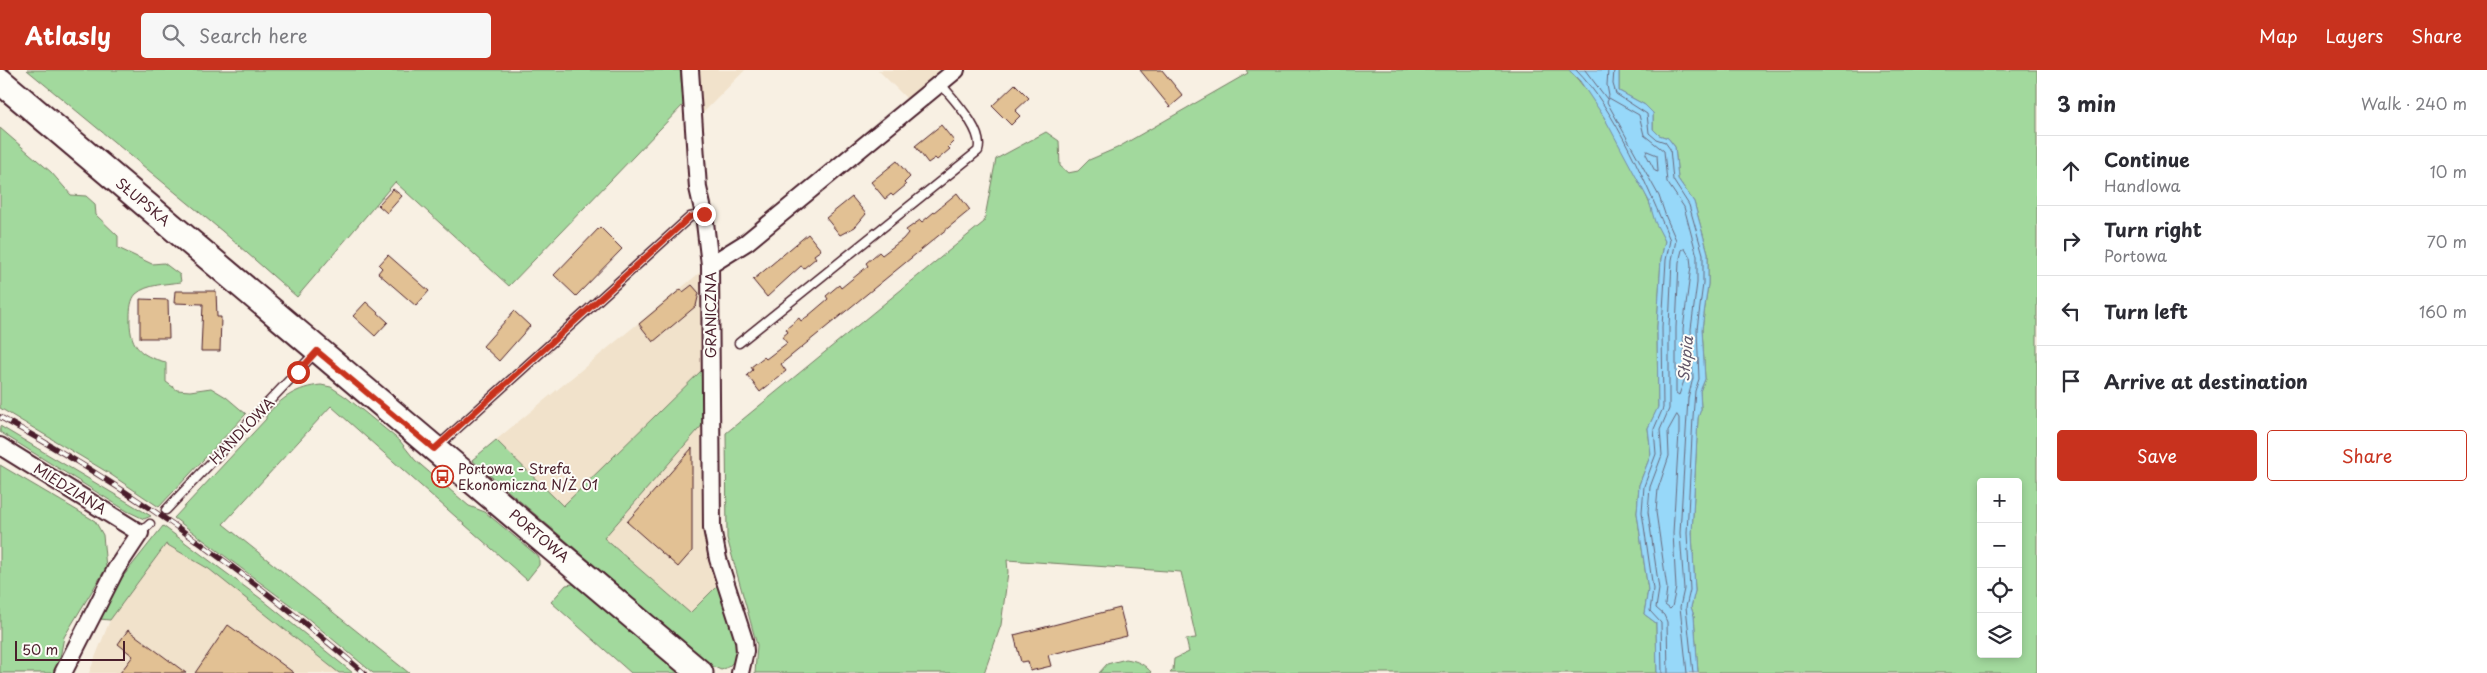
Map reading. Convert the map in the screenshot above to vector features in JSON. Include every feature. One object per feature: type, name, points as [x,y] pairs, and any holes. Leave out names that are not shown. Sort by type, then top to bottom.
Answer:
[{"type":"main road","name":"SŁUPSKA","points":[[0,81],[286,324]]},
{"type":"main road","name":"PORTOWA","points":[[286,324],[700,673]]},
{"type":"street","points":[[690,70],[698,188],[704,214],[710,266]]},
{"type":"street","name":"GRANICZNA","points":[[740,673],[745,651],[744,640],[718,559],[712,528],[710,266],[747,242],[956,70]]},
{"type":"street","name":"MIEDZIANA","points":[[0,446],[145,529],[116,570],[63,673]]},
{"type":"lane","points":[[739,343],[978,151],[979,140],[975,129],[940,83]]},
{"type":"lane","points":[[434,449],[690,217],[704,214]]},
{"type":"lane","name":"HANDLOWA","points":[[166,510],[317,351]]},
{"type":"shaded area","points":[[698,70],[745,70],[701,115]]},
{"type":"shaded area","points":[[878,70],[946,70],[909,101]]},
{"type":"shaded area","points":[[703,270],[704,368],[563,507],[496,440]]},
{"type":"shaded area","points":[[704,423],[720,583],[690,613],[604,538]]},
{"type":"shaded area","points":[[166,544],[209,569],[339,673],[89,673],[110,620]]},
{"type":"green space","points":[[27,70],[680,70],[684,104],[509,286],[395,182],[297,297],[222,231]]},
{"type":"green space","points":[[1246,70],[1569,70],[1595,102],[1642,187],[1665,241],[1661,259],[1657,327],[1658,408],[1648,428],[1651,454],[1639,485],[1637,513],[1648,590],[1644,614],[1656,623],[1657,673],[1170,673],[1173,670],[1174,659],[1189,652],[1186,639],[1196,638],[1181,572],[1007,560],[1008,572],[1001,625],[984,673],[755,673],[757,645],[727,538],[726,433],[984,222],[996,159],[1046,132],[1059,141],[1060,166],[1068,173],[1078,171],[1089,160],[1117,148],[1248,73]]},
{"type":"green space","points":[[1619,70],[2037,70],[2037,673],[1698,673],[1694,616],[1691,607],[1695,591],[1692,533],[1698,417],[1701,409],[1700,391],[1705,379],[1702,329],[1708,284],[1708,253],[1694,202],[1678,179],[1675,147],[1668,138],[1659,135],[1653,129],[1653,113],[1645,105],[1619,91]]},
{"type":"green space","points":[[0,128],[51,172],[71,195],[86,196],[95,204],[96,215],[118,236],[118,248],[152,264],[164,263],[180,275],[181,282],[152,286],[134,296],[131,304],[130,326],[134,341],[137,347],[148,356],[166,362],[166,382],[177,390],[190,391],[211,388],[226,397],[246,414],[159,507],[107,472],[0,408]]},
{"type":"green space","points":[[704,368],[704,423],[604,538],[690,613],[720,583],[736,631],[737,644],[736,655],[731,664],[721,670],[712,666],[472,460],[496,440],[563,506]]},
{"type":"green space","points":[[321,385],[331,387],[346,397],[400,441],[415,460],[469,506],[485,512],[539,557],[539,565],[527,580],[331,406],[223,524],[409,673],[373,673],[305,616],[174,518],[278,404],[290,394],[304,388]]},
{"type":"green space","points":[[0,426],[151,516],[144,519],[127,511],[0,432]]},
{"type":"green space","points":[[0,465],[95,521],[103,535],[106,568],[64,637],[59,663],[54,673],[0,673]]},
{"type":"green space","points":[[163,526],[264,601],[353,673],[339,673],[209,569],[166,544],[110,620],[99,619],[121,579]]},
{"type":"green space","points":[[573,584],[680,673],[631,673],[551,602],[566,585]]},
{"type":"green space","points":[[1126,659],[1140,663],[1152,673],[1099,673],[1107,664]]},
{"type":"water","name":"Słupia","points":[[1569,70],[1619,70],[1619,91],[1645,105],[1653,113],[1653,129],[1659,135],[1668,138],[1675,147],[1678,179],[1694,202],[1708,253],[1708,284],[1702,329],[1705,379],[1700,391],[1701,409],[1698,418],[1692,533],[1695,591],[1691,607],[1694,616],[1698,673],[1657,673],[1656,623],[1644,614],[1648,590],[1637,513],[1639,485],[1651,454],[1648,428],[1658,407],[1657,327],[1661,259],[1665,241],[1655,222],[1649,201],[1604,117],[1580,81]]},
{"type":"building","points":[[1140,70],[1162,70],[1183,96],[1170,107]]},
{"type":"building","points":[[1015,84],[1029,98],[1015,111],[1020,116],[1011,125],[992,106]]},
{"type":"building","points":[[941,125],[954,141],[948,147],[950,149],[937,160],[935,158],[928,163],[915,146]]},
{"type":"building","points":[[897,161],[910,177],[904,183],[906,185],[893,196],[891,194],[885,199],[871,182]]},
{"type":"building","points":[[393,189],[402,196],[387,213],[378,205]]},
{"type":"building","points":[[957,193],[970,210],[781,364],[786,371],[760,392],[747,375],[753,370],[751,367],[764,357],[766,359],[787,343],[782,337],[788,332],[786,329],[799,318],[801,321],[808,316],[828,299],[826,296],[839,285],[841,288],[868,266],[866,263],[879,252],[882,255],[903,239],[908,233],[906,230],[920,220],[922,222]]},
{"type":"building","points":[[852,197],[866,214],[855,227],[840,235],[826,218]]},
{"type":"building","points":[[600,227],[622,249],[576,296],[554,275]]},
{"type":"building","points":[[808,234],[821,250],[814,255],[816,258],[804,268],[801,266],[767,297],[753,280]]},
{"type":"building","points":[[388,255],[429,291],[416,306],[378,273],[382,268],[379,265]]},
{"type":"building","points":[[692,285],[699,293],[696,306],[653,342],[639,324],[681,289],[683,292]]},
{"type":"building","points":[[175,291],[216,291],[217,317],[221,317],[220,351],[201,351],[203,304],[174,303]]},
{"type":"building","points":[[140,299],[168,300],[169,338],[140,338]]},
{"type":"building","points":[[366,302],[388,322],[375,336],[353,316]]},
{"type":"building","points":[[514,311],[530,326],[499,361],[483,346]]},
{"type":"building","points":[[692,448],[692,551],[678,567],[627,522]]},
{"type":"building","points":[[1120,608],[1127,636],[1048,655],[1051,666],[1030,671],[1028,661],[1021,662],[1014,635]]},
{"type":"building","points":[[228,625],[271,656],[294,673],[195,673]]},
{"type":"building","points":[[128,630],[186,673],[120,673],[133,656],[118,644]]},
{"type":"railway","points":[[0,417],[96,473],[189,535],[278,602],[364,673]]},
{"type":"place","name":"Portowa - Strefa Ekonomiczna N/Ż 01","points":[[442,477]]},
{"type":"route","points":[[298,372],[317,351],[434,449],[690,217],[704,214]]}]
